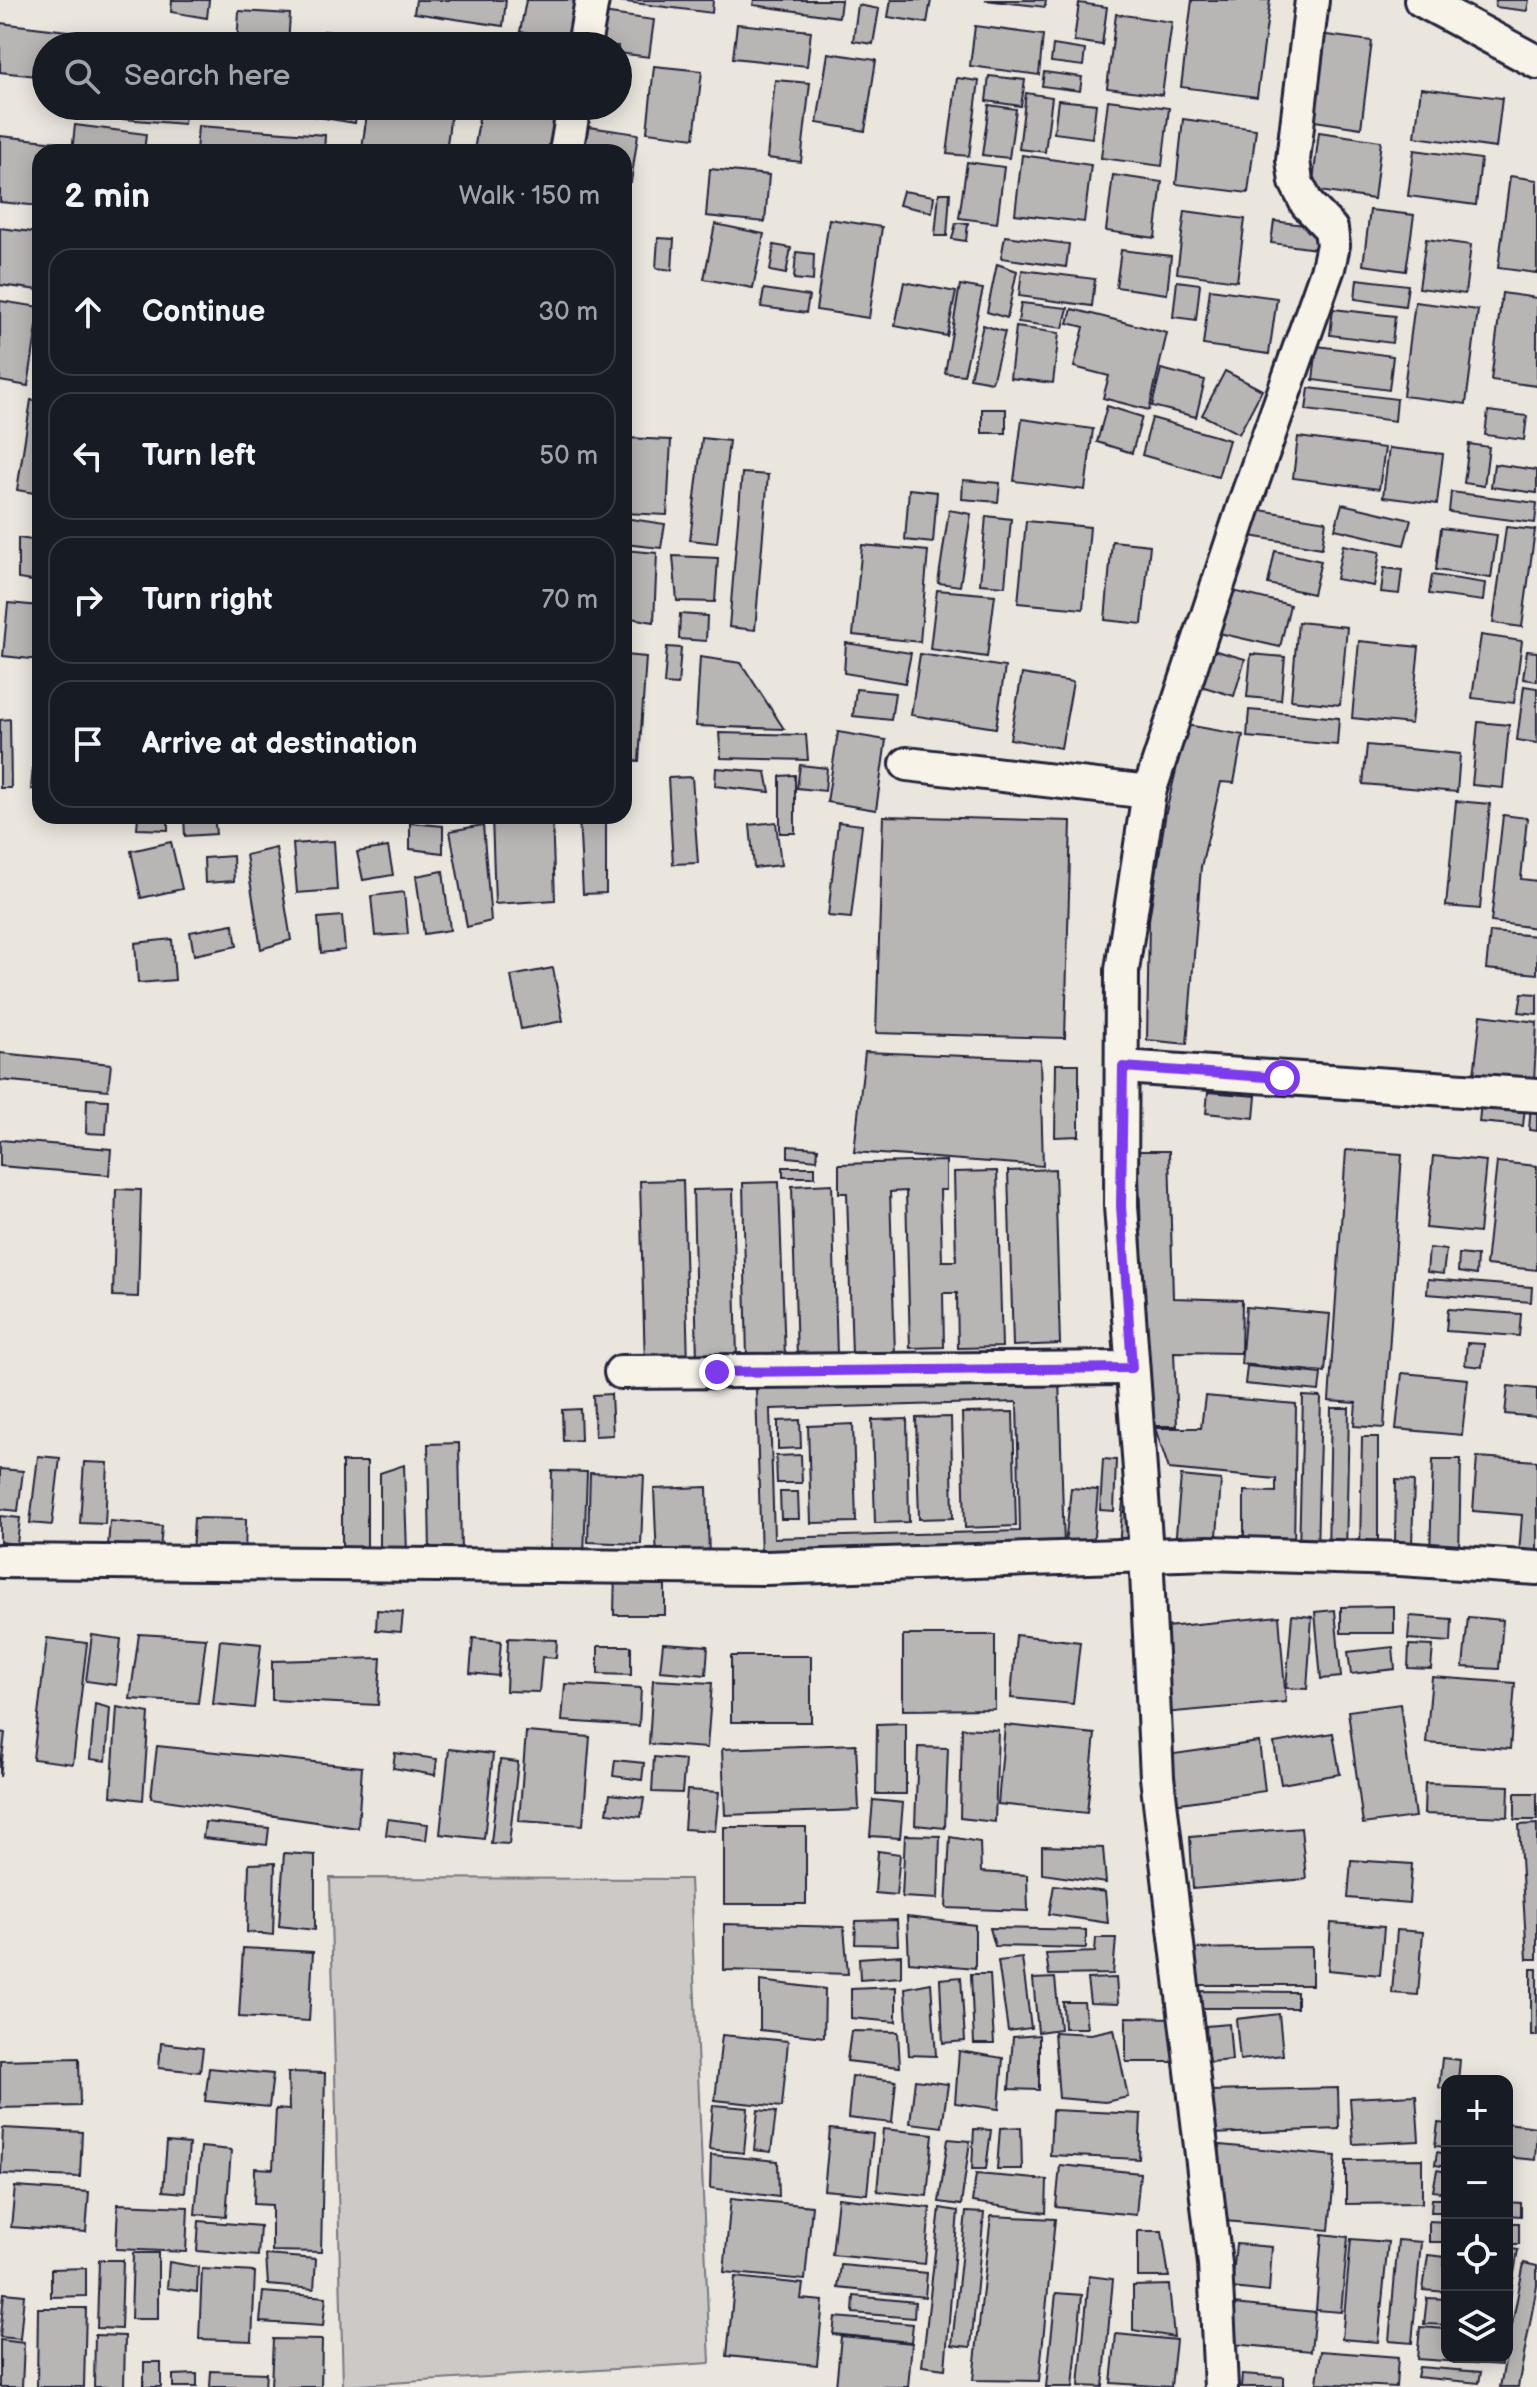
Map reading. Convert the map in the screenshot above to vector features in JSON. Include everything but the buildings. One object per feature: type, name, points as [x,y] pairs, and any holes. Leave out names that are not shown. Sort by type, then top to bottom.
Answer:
[{"type":"street","points":[[586,32],[592,0]]},
{"type":"street","points":[[1221,2387],[1215,2264],[1157,1777],[1146,1553],[1121,1206],[1122,970],[1149,792],[1248,494],[1318,299],[1333,245],[1331,229],[1307,204],[1301,193],[1293,160],[1312,0]]},
{"type":"street","points":[[1421,0],[1537,62]]},
{"type":"street","points":[[567,144],[572,120]]},
{"type":"street","points":[[907,764],[1149,792]]},
{"type":"street","points":[[1123,1067],[1537,1095]]},
{"type":"street","points":[[621,1372],[1132,1368]]},
{"type":"street","points":[[0,1561],[766,1568],[1209,1553],[1384,1558],[1537,1568]]},
{"type":"shaded area","points":[[330,1878],[690,1879],[710,2363],[343,2386]]},
{"type":"route","points":[[717,1372],[1132,1368],[1121,1206],[1123,1067],[1282,1078]]}]
